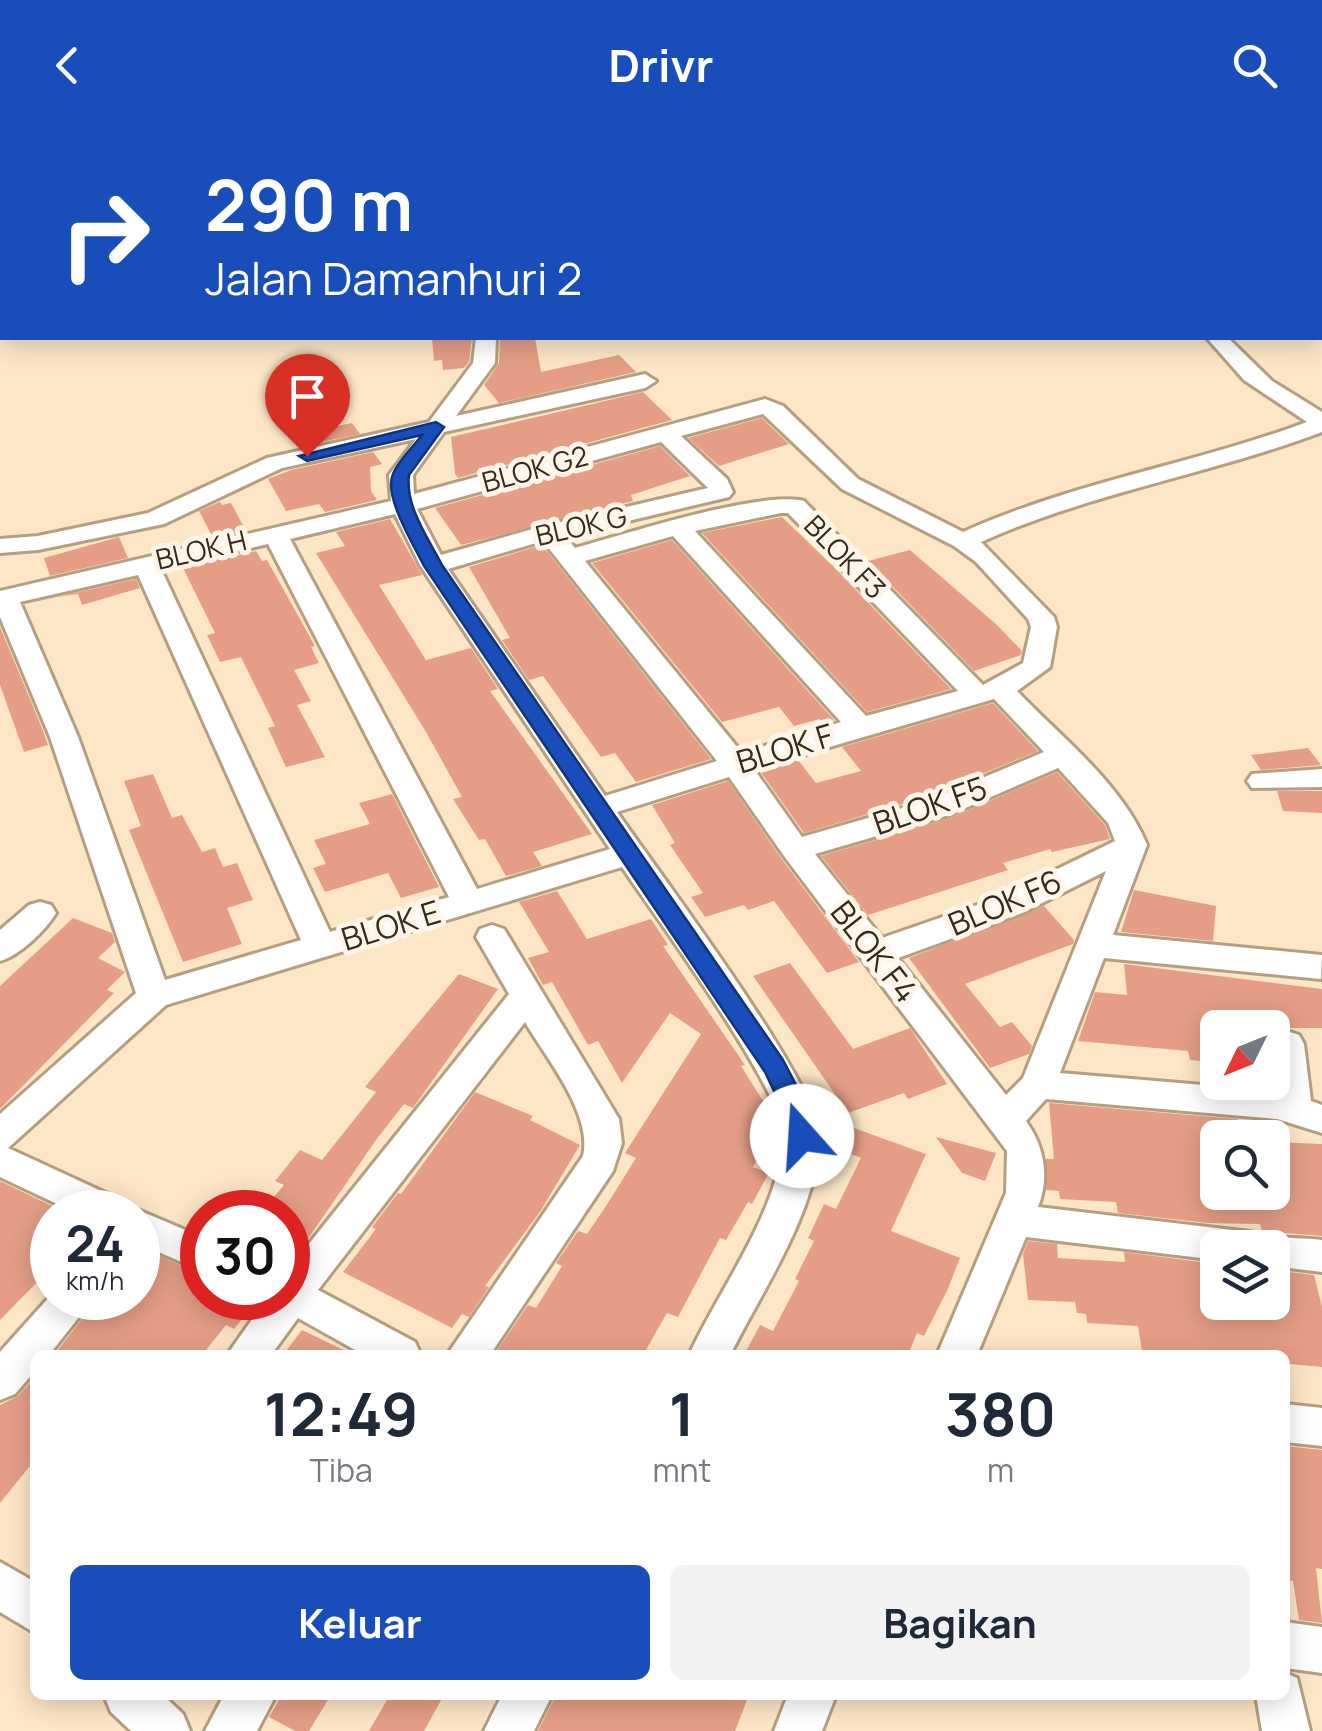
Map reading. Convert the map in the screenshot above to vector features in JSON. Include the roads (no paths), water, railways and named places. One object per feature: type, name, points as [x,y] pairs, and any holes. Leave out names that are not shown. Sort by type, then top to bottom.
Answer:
[{"type":"street","points":[[532,130],[556,130]]},
{"type":"street","points":[[486,340],[484,363],[400,475],[403,505],[433,566],[774,1067],[794,1106],[802,1136],[782,1210],[711,1350]]},
{"type":"street","points":[[1218,340],[1234,361],[1296,408],[1322,422]]},
{"type":"street","points":[[0,546],[38,543],[155,519],[275,463],[645,381]]},
{"type":"street","points":[[1296,408],[1322,398]]},
{"type":"street","name":"BLOK G2","points":[[403,505],[756,408],[772,408],[850,484],[962,541]]},
{"type":"street","points":[[959,1350],[1025,1193],[1025,1152],[1011,1128],[1038,1085],[1132,845],[1122,820],[1063,755],[988,692],[1036,667],[1044,627],[1041,617],[985,557],[962,541],[1010,518],[1220,461],[1322,422]]},
{"type":"street","name":"BLOK G","points":[[433,566],[550,532],[721,492],[719,484],[666,434]]},
{"type":"street","name":"BLOK H","points":[[9,590],[403,505]]},
{"type":"street","name":"BLOK F3","points":[[678,527],[796,506],[988,692]]},
{"type":"street","points":[[571,557],[678,527],[860,726]]},
{"type":"street","name":"BLOK F4","points":[[550,532],[736,764],[794,849],[1011,1128]]},
{"type":"street","points":[[275,533],[468,902]]},
{"type":"street","points":[[144,563],[321,948]]},
{"type":"street","points":[[0,1136],[154,996],[9,590]]},
{"type":"street","name":"BLOK F","points":[[595,808],[860,726],[988,692]]},
{"type":"street","name":"BLOK F5","points":[[794,849],[938,808],[1063,755]]},
{"type":"street","points":[[1262,782],[1322,778]]},
{"type":"street","name":"BLOK F6","points":[[876,953],[1011,905],[1132,845]]},
{"type":"street","name":"BLOK E","points":[[154,996],[628,855]]},
{"type":"street","points":[[0,948],[40,912]]},
{"type":"street","points":[[470,1350],[600,1160],[604,1143],[601,1119],[492,937]]},
{"type":"street","points":[[1092,944],[1321,966]]},
{"type":"street","points":[[310,1269],[526,998]]},
{"type":"street","points":[[1038,1085],[1308,1113],[1290,1057]]},
{"type":"street","points":[[0,1160],[63,1190]]},
{"type":"street","points":[[1015,1220],[1200,1242]]},
{"type":"street","points":[[1290,1252],[1322,1256]]},
{"type":"street","points":[[310,1305],[392,1350]]},
{"type":"street","points":[[0,1381],[54,1320]]},
{"type":"street","points":[[251,1350],[272,1320]]},
{"type":"street","points":[[1290,1424],[1322,1427]]},
{"type":"street","points":[[0,1584],[30,1606]]},
{"type":"street","points":[[1290,1646],[1322,1650]]},
{"type":"street","points":[[133,1700],[166,1731]]},
{"type":"street","points":[[230,1731],[249,1700]]},
{"type":"street","points":[[508,1731],[525,1700]]},
{"type":"street","points":[[798,1731],[810,1700]]},
{"type":"street","points":[[1281,1700],[1286,1731]]}]
